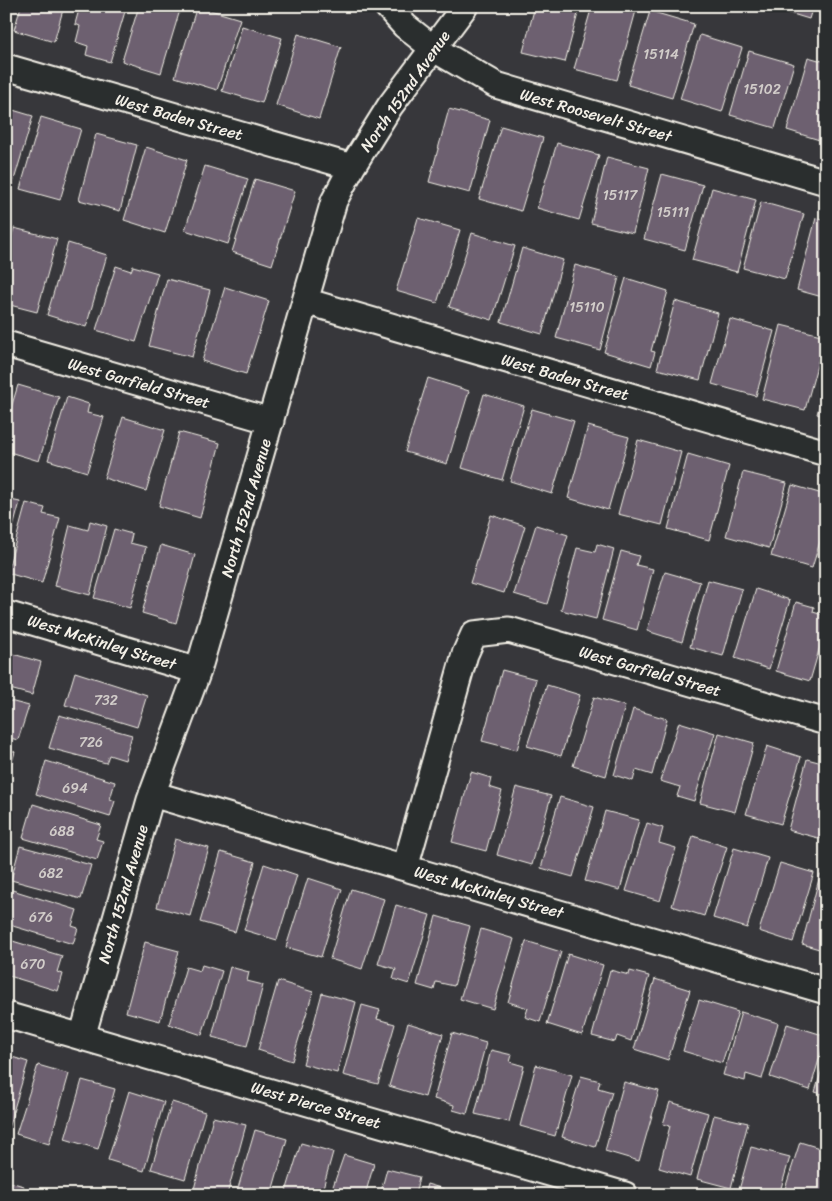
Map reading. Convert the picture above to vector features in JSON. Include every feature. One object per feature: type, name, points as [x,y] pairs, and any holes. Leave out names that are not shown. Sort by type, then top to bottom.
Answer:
[{"type":"street","name":"West Roosevelt Street","points":[[387,6],[405,26],[434,49],[496,84],[522,94],[826,182]]},
{"type":"street","name":"North 152nd Avenue","points":[[82,1037],[152,794],[198,670],[334,201],[352,167],[390,106],[465,6]]},
{"type":"street","name":"West Baden Street","points":[[6,67],[352,167]]},
{"type":"street","name":"West Baden Street","points":[[305,301],[826,453]]},
{"type":"street","name":"West Garfield Street","points":[[6,344],[271,421]]},
{"type":"street","name":"West McKinley Street","points":[[6,614],[198,670]]},
{"type":"street","name":"West Garfield Street","points":[[404,868],[465,654],[474,634],[510,630],[826,722]]},
{"type":"street","name":"West McKinley Street","points":[[152,794],[826,992]]},
{"type":"street","name":"West Pierce Street","points":[[6,1015],[625,1195]]},
{"type":"building","points":[[6,6],[12,6],[6,25]]},
{"type":"building","points":[[21,6],[64,6],[54,42],[14,30]]},
{"type":"building","points":[[80,6],[126,8],[110,62],[86,55],[88,46],[76,42],[80,26],[75,24]]},
{"type":"building","points":[[139,6],[167,6],[180,10],[161,73],[122,61]]},
{"type":"building","points":[[197,6],[240,19],[217,90],[175,77]]},
{"type":"building","points":[[535,6],[580,6],[565,62],[523,52]]},
{"type":"building","points":[[592,6],[637,7],[617,80],[574,69]]},
{"type":"building","points":[[766,6],[813,6],[809,19]]},
{"type":"building","points":[[821,6],[826,6],[826,15],[819,12]]},
{"type":"building","points":[[650,11],[694,24],[672,98],[628,85]]},
{"type":"building","points":[[242,26],[282,38],[262,103],[222,91]]},
{"type":"building","points":[[298,34],[341,47],[319,119],[276,105]]},
{"type":"building","points":[[700,35],[742,48],[722,112],[680,99]]},
{"type":"building","points":[[749,51],[794,64],[775,128],[730,115]]},
{"type":"building","points":[[808,57],[826,62],[826,142],[787,130]]},
{"type":"building","points":[[6,108],[33,116],[12,187],[6,186]]},
{"type":"building","points":[[449,109],[490,120],[470,193],[429,182]]},
{"type":"building","points":[[41,117],[81,129],[60,200],[20,189]]},
{"type":"building","points":[[501,126],[543,138],[521,211],[479,199]]},
{"type":"building","points":[[96,134],[137,145],[120,211],[79,200]]},
{"type":"building","points":[[557,143],[599,155],[579,220],[537,208]]},
{"type":"building","points":[[146,147],[187,160],[165,233],[124,220]]},
{"type":"building","points":[[607,157],[649,168],[633,233],[591,223]]},
{"type":"building","points":[[205,166],[248,179],[228,244],[185,230]]},
{"type":"building","points":[[662,174],[703,185],[685,250],[644,239]]},
{"type":"building","points":[[255,179],[295,191],[272,265],[232,252]]},
{"type":"building","points":[[712,188],[756,200],[737,272],[692,260]]},
{"type":"building","points":[[761,202],[804,214],[785,279],[743,268]]},
{"type":"building","points":[[418,218],[460,230],[437,303],[396,291]]},
{"type":"building","points":[[816,218],[826,221],[826,298],[797,290]]},
{"type":"building","points":[[14,228],[57,239],[37,312],[6,304],[6,256]]},
{"type":"building","points":[[472,233],[515,246],[492,320],[449,307]]},
{"type":"building","points":[[68,243],[107,255],[86,327],[47,315]]},
{"type":"building","points":[[522,248],[563,260],[542,334],[501,322]]},
{"type":"building","points":[[575,265],[619,277],[600,350],[556,338]]},
{"type":"building","points":[[116,266],[131,271],[133,266],[158,273],[136,342],[96,330]]},
{"type":"building","points":[[626,278],[668,291],[651,351],[655,352],[651,366],[604,352]]},
{"type":"building","points":[[167,279],[210,290],[192,357],[149,346]]},
{"type":"building","points":[[225,287],[269,301],[246,374],[202,361]]},
{"type":"building","points":[[675,301],[718,313],[700,380],[657,369]]},
{"type":"building","points":[[730,319],[774,331],[756,396],[712,384]]},
{"type":"building","points":[[781,325],[825,336],[805,410],[762,399]]},
{"type":"building","points":[[428,378],[469,391],[447,464],[405,452]]},
{"type":"building","points":[[826,384],[826,417],[817,414]]},
{"type":"building","points":[[18,385],[59,397],[39,461],[6,451],[6,424]]},
{"type":"building","points":[[484,394],[524,406],[502,480],[462,468]]},
{"type":"building","points":[[67,397],[89,404],[87,413],[104,417],[87,472],[48,460]]},
{"type":"building","points":[[532,409],[574,421],[552,494],[510,481]]},
{"type":"building","points":[[123,417],[165,430],[146,491],[104,478]]},
{"type":"building","points":[[588,426],[629,437],[608,510],[568,498]]},
{"type":"building","points":[[179,432],[220,443],[200,518],[159,506]]},
{"type":"building","points":[[638,440],[681,452],[662,525],[618,514]]},
{"type":"building","points":[[688,454],[729,466],[709,540],[668,529]]},
{"type":"building","points":[[743,472],[787,483],[769,548],[726,536]]},
{"type":"building","points":[[792,485],[826,495],[826,522],[812,568],[771,556]]},
{"type":"building","points":[[6,499],[20,502],[6,553]]},
{"type":"building","points":[[26,503],[45,508],[43,514],[60,518],[42,583],[7,573]]},
{"type":"building","points":[[491,515],[525,526],[504,593],[470,583]]},
{"type":"building","points":[[90,521],[107,526],[90,595],[55,586],[70,525],[88,530]]},
{"type":"building","points":[[536,525],[568,535],[547,604],[514,594]]},
{"type":"building","points":[[114,529],[132,534],[130,543],[146,547],[130,608],[94,598]]},
{"type":"building","points":[[597,544],[614,549],[596,619],[561,610],[577,548],[595,552]]},
{"type":"building","points":[[161,545],[195,555],[176,623],[142,613]]},
{"type":"building","points":[[621,551],[639,556],[636,565],[653,569],[637,630],[602,620]]},
{"type":"building","points":[[665,572],[700,582],[682,642],[647,631]]},
{"type":"building","points":[[708,580],[742,589],[723,656],[690,647]]},
{"type":"building","points":[[756,589],[790,600],[769,669],[735,658]]},
{"type":"building","points":[[796,602],[814,607],[813,612],[826,616],[826,626],[810,681],[776,671]]},
{"type":"building","points":[[6,652],[41,662],[32,695],[6,688]]},
{"type":"building","points":[[826,666],[826,686],[820,684]]},
{"type":"building","points":[[502,670],[536,679],[517,750],[482,741]]},
{"type":"building","points":[[75,672],[147,695],[137,727],[65,705]]},
{"type":"building","points":[[547,685],[580,695],[561,756],[527,746]]},
{"type":"building","points":[[594,697],[625,706],[606,776],[573,766]]},
{"type":"building","points":[[6,700],[29,706],[18,740],[6,737]]},
{"type":"building","points":[[633,709],[667,719],[652,775],[636,770],[633,781],[614,775]]},
{"type":"building","points":[[59,715],[132,735],[125,760],[109,755],[106,763],[49,748]]},
{"type":"building","points":[[679,722],[715,733],[694,801],[677,796],[680,787],[660,781]]},
{"type":"building","points":[[719,733],[754,743],[735,812],[700,803]]},
{"type":"building","points":[[767,746],[801,757],[781,824],[746,814]]},
{"type":"building","points":[[6,749],[15,752],[6,781]]},
{"type":"building","points":[[807,759],[826,764],[826,827],[822,839],[788,830]]},
{"type":"building","points":[[46,761],[115,782],[110,799],[115,801],[110,817],[36,794]]},
{"type":"building","points":[[471,772],[491,778],[489,787],[502,791],[486,851],[452,842]]},
{"type":"building","points":[[516,787],[551,796],[532,865],[497,855]]},
{"type":"building","points":[[560,797],[594,807],[573,877],[541,868],[546,851],[544,850]]},
{"type":"building","points":[[33,804],[101,825],[96,839],[103,841],[97,860],[23,838]]},
{"type":"building","points":[[605,811],[639,820],[620,890],[585,881]]},
{"type":"building","points":[[647,823],[663,828],[659,843],[676,848],[660,901],[626,891]]},
{"type":"building","points":[[693,836],[727,847],[704,916],[672,906]]},
{"type":"building","points":[[175,839],[209,848],[190,916],[157,907]]},
{"type":"building","points":[[20,846],[91,865],[81,899],[11,880]]},
{"type":"building","points":[[734,848],[768,858],[747,928],[713,918]]},
{"type":"building","points":[[221,852],[255,862],[235,932],[200,922]]},
{"type":"building","points":[[780,863],[814,873],[793,942],[759,931]]},
{"type":"building","points":[[264,864],[297,875],[277,940],[244,930]]},
{"type":"building","points":[[820,875],[826,876],[826,951],[802,944]]},
{"type":"building","points":[[308,878],[342,889],[321,957],[286,947]]},
{"type":"building","points":[[9,889],[77,910],[72,926],[78,928],[73,944],[6,924],[6,898]]},
{"type":"building","points":[[351,889],[384,899],[362,969],[330,959]]},
{"type":"building","points":[[396,905],[430,915],[409,984],[393,979],[396,969],[378,964]]},
{"type":"building","points":[[436,916],[470,926],[454,986],[436,982],[434,990],[417,985]]},
{"type":"building","points":[[481,929],[514,939],[493,1009],[460,999]]},
{"type":"building","points":[[6,939],[62,956],[57,972],[63,974],[58,991],[6,975]]},
{"type":"building","points":[[526,941],[561,952],[540,1022],[525,1017],[528,1008],[508,1002]]},
{"type":"building","points":[[145,942],[179,951],[160,1021],[126,1012]]},
{"type":"building","points":[[568,954],[603,965],[582,1035],[547,1024]]},
{"type":"building","points":[[202,965],[222,971],[202,1035],[169,1024],[186,967],[200,971]]},
{"type":"building","points":[[230,967],[249,972],[247,981],[263,985],[247,1046],[212,1037]]},
{"type":"building","points":[[610,970],[629,975],[630,971],[649,976],[631,1041],[617,1036],[615,1042],[592,1036]]},
{"type":"building","points":[[655,979],[690,990],[668,1060],[634,1049]]},
{"type":"building","points":[[278,981],[313,992],[292,1061],[258,1050]]},
{"type":"building","points":[[322,993],[356,1002],[337,1073],[303,1064]]},
{"type":"building","points":[[699,1000],[738,1012],[722,1063],[683,1051]]},
{"type":"building","points":[[362,1005],[380,1010],[377,1019],[395,1024],[378,1084],[343,1075]]},
{"type":"building","points":[[741,1012],[778,1023],[762,1079],[746,1074],[745,1081],[723,1075]]},
{"type":"building","points":[[408,1023],[443,1034],[425,1097],[389,1086]]},
{"type":"building","points":[[787,1024],[826,1036],[810,1090],[770,1077]]},
{"type":"building","points":[[452,1033],[486,1043],[467,1114],[453,1110],[454,1105],[434,1099]]},
{"type":"building","points":[[491,1050],[512,1055],[510,1062],[524,1066],[509,1122],[475,1114]]},
{"type":"building","points":[[6,1055],[28,1062],[7,1132],[6,1132]]},
{"type":"building","points":[[826,1056],[826,1095],[815,1092]]},
{"type":"building","points":[[38,1065],[69,1074],[49,1144],[16,1134]]},
{"type":"building","points":[[536,1065],[572,1075],[555,1136],[520,1126]]},
{"type":"building","points":[[581,1076],[600,1081],[598,1088],[612,1092],[595,1147],[562,1137]]},
{"type":"building","points":[[82,1080],[115,1089],[98,1149],[65,1139]]},
{"type":"building","points":[[624,1082],[659,1091],[639,1161],[605,1151]]},
{"type":"building","points":[[129,1091],[164,1102],[144,1171],[108,1160]]},
{"type":"building","points":[[172,1102],[205,1112],[185,1179],[151,1169]]},
{"type":"building","points":[[670,1102],[708,1113],[690,1177],[659,1168],[670,1126],[663,1124]]},
{"type":"building","points":[[714,1115],[748,1123],[731,1188],[697,1179]]},
{"type":"building","points":[[213,1117],[246,1125],[227,1195],[217,1195],[194,1189]]},
{"type":"building","points":[[255,1130],[287,1139],[271,1195],[236,1195]]},
{"type":"building","points":[[800,1142],[826,1150],[824,1195],[783,1195]]},
{"type":"building","points":[[301,1143],[333,1152],[321,1195],[285,1195]]},
{"type":"building","points":[[751,1147],[790,1157],[779,1195],[757,1195],[739,1190]]},
{"type":"building","points":[[344,1155],[374,1164],[365,1195],[330,1195]]},
{"type":"building","points":[[387,1169],[419,1177],[415,1195],[380,1195]]},
{"type":"building","points":[[6,1181],[24,1186],[22,1195],[6,1195]]},
{"type":"building","points":[[427,1184],[444,1189],[443,1194],[445,1195],[424,1195]]}]
